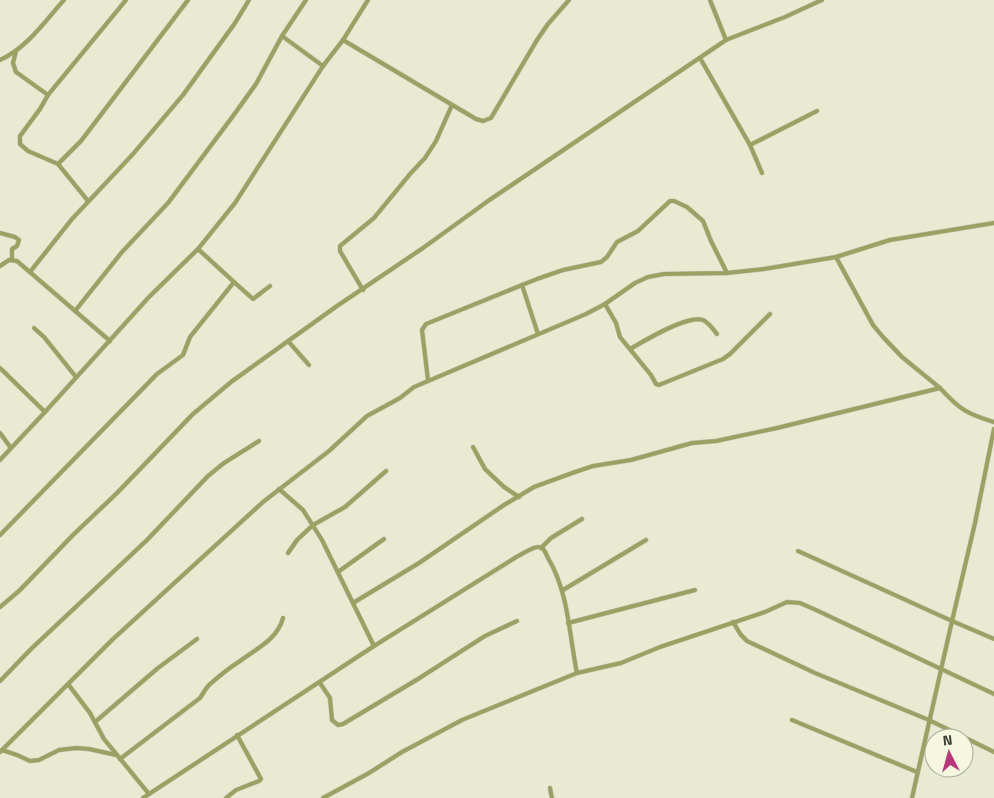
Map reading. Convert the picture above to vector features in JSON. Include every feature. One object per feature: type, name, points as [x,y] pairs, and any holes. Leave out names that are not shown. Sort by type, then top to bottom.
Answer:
[{"type":"street","points":[[0,60],[16,51],[30,38],[64,0]]},
{"type":"street","points":[[88,201],[58,164],[22,148],[19,140],[48,95],[126,0]]},
{"type":"street","points":[[58,164],[81,141],[188,0]]},
{"type":"street","points":[[30,272],[88,201],[133,154],[183,95],[225,38],[249,0]]},
{"type":"street","points":[[75,311],[122,252],[168,203],[256,84],[282,36],[306,0]]},
{"type":"street","points":[[0,460],[149,297],[198,249],[235,203],[368,0]]},
{"type":"street","points":[[343,40],[476,119],[484,121],[491,118],[537,40],[569,0]]},
{"type":"street","points":[[710,0],[726,40]]},
{"type":"street","points":[[0,607],[111,499],[200,408],[231,382],[488,201],[726,40],[822,0]]},
{"type":"street","points":[[282,36],[323,66]]},
{"type":"street","points":[[16,51],[12,63],[16,72],[48,95]]},
{"type":"street","points":[[700,58],[750,145],[762,173]]},
{"type":"street","points":[[363,290],[340,251],[340,246],[374,218],[425,158],[436,141],[452,105]]},
{"type":"street","points":[[750,145],[817,111]]},
{"type":"street","points":[[428,380],[423,326],[562,270],[604,260],[617,242],[638,231],[671,200],[687,207],[703,221],[727,273]]},
{"type":"street","points":[[1,751],[177,579],[279,489],[324,456],[374,411],[400,398],[414,387],[605,304],[635,283],[648,277],[664,274],[727,273],[764,269],[836,257],[890,240],[994,223]]},
{"type":"street","points":[[0,233],[19,240],[17,246],[12,249],[12,260]]},
{"type":"street","points":[[198,249],[253,299],[270,286]]},
{"type":"street","points":[[836,257],[873,324],[902,357],[940,388],[954,404],[964,411],[994,422]]},
{"type":"street","points":[[12,260],[30,272],[110,340]]},
{"type":"street","points":[[0,266],[12,260]]},
{"type":"street","points":[[0,535],[157,374],[183,355],[190,337],[234,282]]},
{"type":"street","points":[[522,285],[538,334]]},
{"type":"street","points":[[605,304],[616,323],[620,336],[656,384],[662,385],[723,359],[770,314]]},
{"type":"street","points":[[630,349],[690,320],[702,319],[708,322],[717,334]]},
{"type":"street","points":[[34,328],[44,337],[76,377]]},
{"type":"street","points":[[288,341],[309,365]]},
{"type":"street","points":[[0,368],[44,412]]},
{"type":"street","points":[[353,603],[419,563],[504,504],[542,484],[593,466],[631,460],[692,443],[716,441],[777,428],[940,388]]},
{"type":"street","points":[[912,798],[940,669],[973,532],[994,429]]},
{"type":"street","points":[[0,433],[11,448]]},
{"type":"street","points":[[0,681],[153,535],[208,476],[224,463],[259,441]]},
{"type":"street","points":[[474,447],[485,469],[519,497]]},
{"type":"street","points":[[288,553],[297,540],[312,526],[344,507],[386,471]]},
{"type":"street","points":[[279,489],[303,510],[338,572],[374,646]]},
{"type":"street","points":[[143,798],[374,646],[518,556],[537,547],[541,548],[551,538],[582,520]]},
{"type":"street","points":[[338,572],[384,539]]},
{"type":"street","points":[[563,590],[646,540]]},
{"type":"street","points":[[541,548],[554,567],[563,590],[577,673]]},
{"type":"street","points":[[798,551],[994,639]]},
{"type":"street","points":[[568,623],[695,590]]},
{"type":"street","points":[[323,798],[462,720],[577,673],[621,663],[660,647],[766,612],[787,602],[794,602],[816,610],[994,694]]},
{"type":"street","points":[[119,757],[200,698],[209,686],[240,660],[267,642],[274,636],[283,618]]},
{"type":"street","points":[[320,683],[330,698],[332,720],[338,725],[343,724],[485,636],[517,621]]},
{"type":"street","points":[[733,622],[747,642],[815,673],[929,720],[994,752]]},
{"type":"street","points":[[95,722],[158,668],[197,639]]},
{"type":"street","points":[[68,684],[95,722],[104,739],[149,794]]},
{"type":"street","points":[[792,720],[918,772]]},
{"type":"street","points":[[226,798],[236,790],[261,779],[237,735]]},
{"type":"street","points":[[1,751],[17,755],[30,762],[39,760],[59,750],[76,748],[90,749],[119,757]]},
{"type":"street","points":[[550,788],[552,798]]}]
